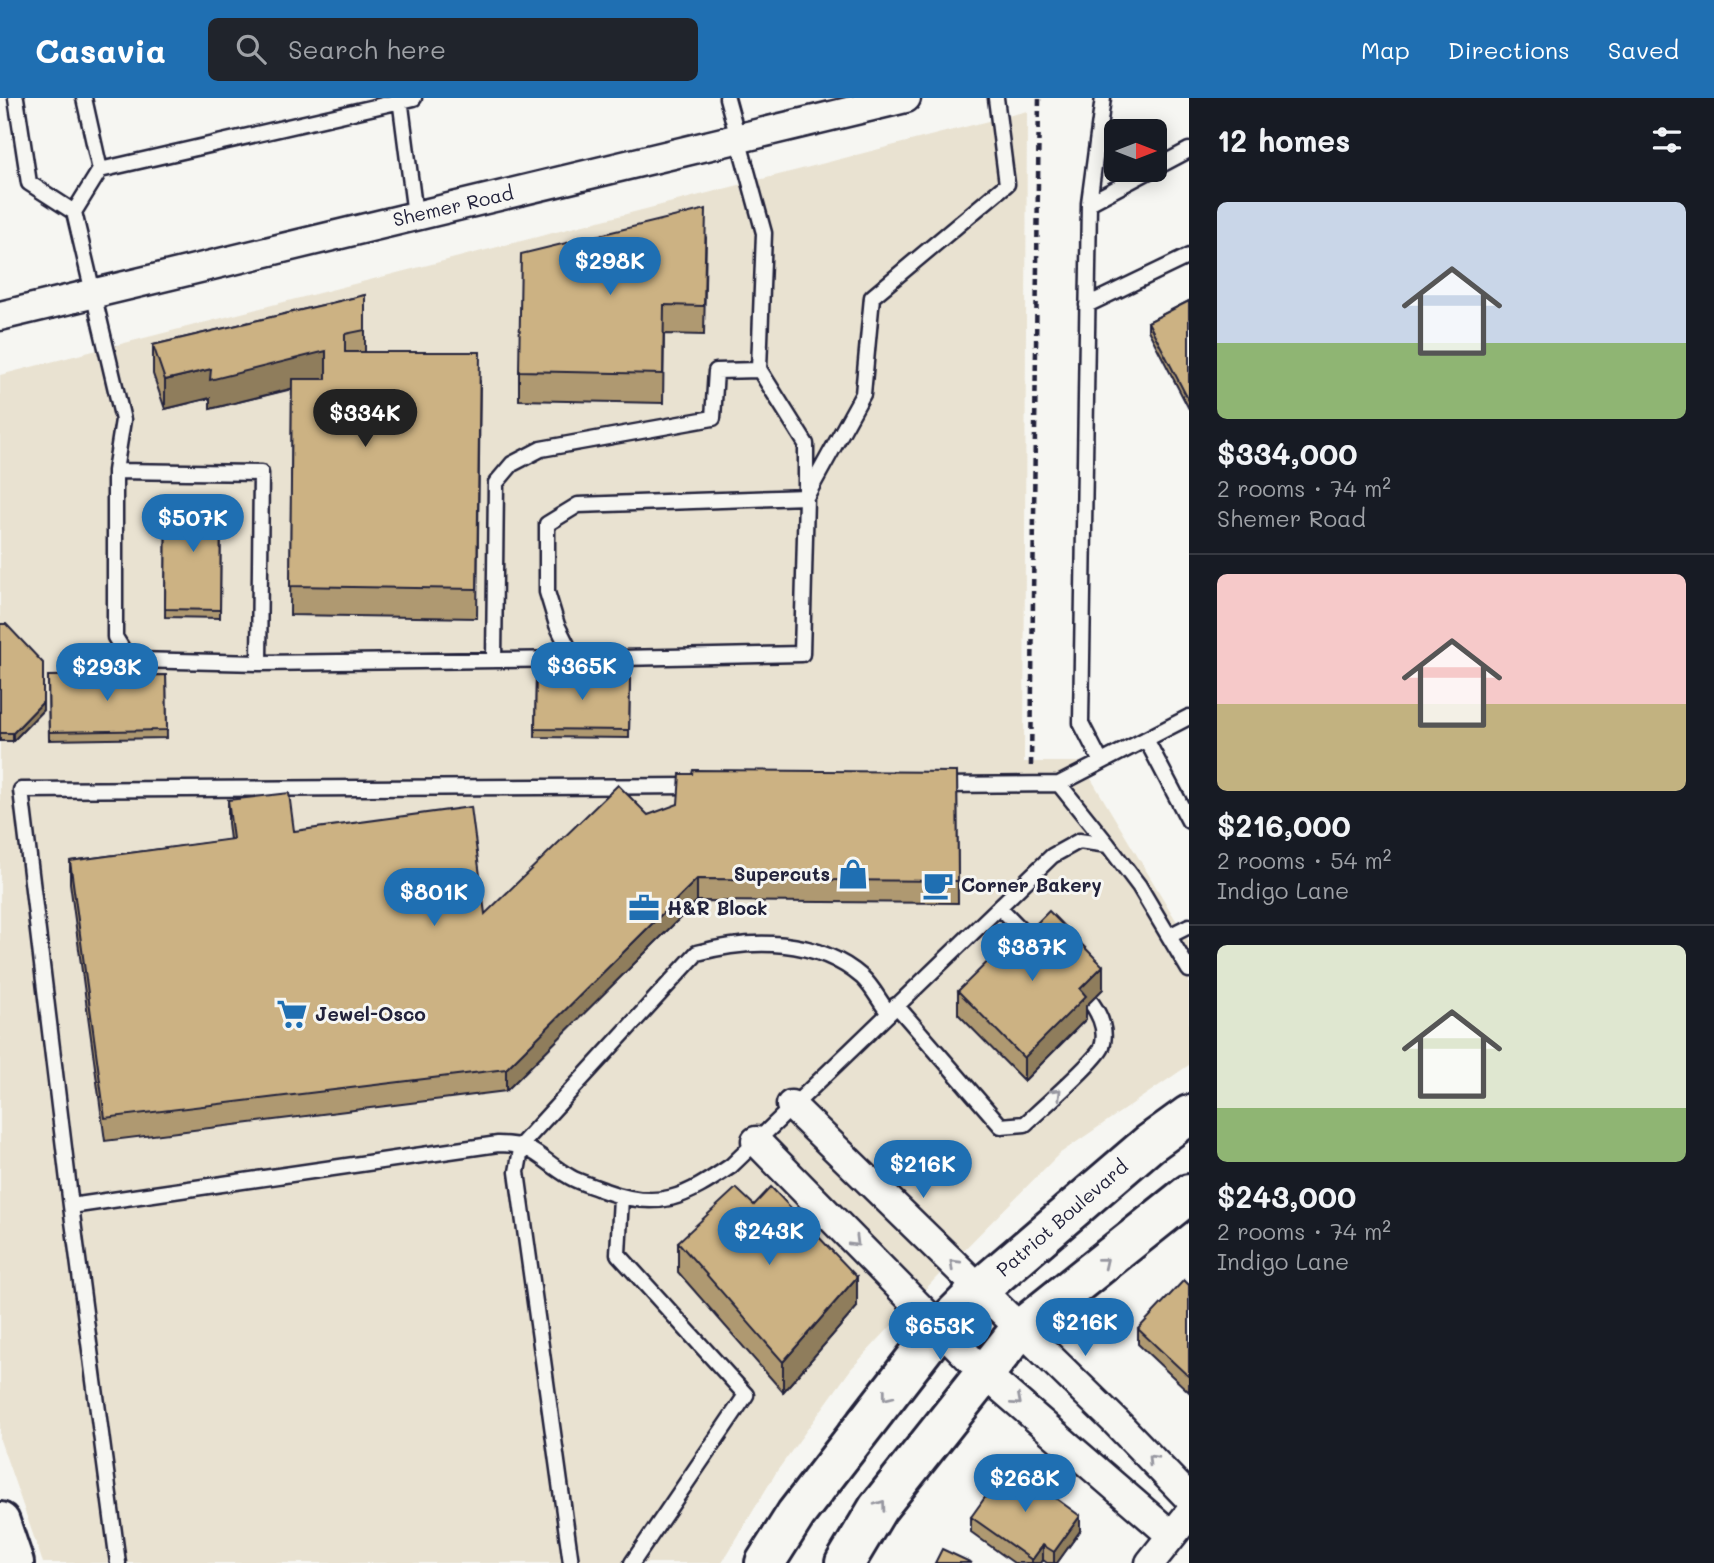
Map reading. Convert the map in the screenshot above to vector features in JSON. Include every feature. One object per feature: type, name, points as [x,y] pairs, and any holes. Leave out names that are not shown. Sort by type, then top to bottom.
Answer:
[{"type":"main road","name":"Patriot Boulevard","points":[[765,1563],[796,1514],[942,1328],[979,1289],[1149,1144],[1189,1115]]},
{"type":"main road","points":[[845,1563],[878,1508],[1020,1329],[1189,1194]]},
{"type":"main road","points":[[0,1522],[14,1563]]},
{"type":"street","name":"Shemer Road","points":[[0,316],[906,98]]},
{"type":"street","points":[[791,1105],[1189,1498]]},
{"type":"street","points":[[755,1141],[985,1374],[1171,1535]]},
{"type":"street","points":[[1150,1563],[1189,1514]]},
{"type":"lane","points":[[16,98],[29,183],[75,212]]},
{"type":"lane","points":[[84,98],[100,170],[75,212],[91,293],[123,420],[115,471],[115,637],[123,650],[135,660],[259,663],[802,654],[806,444],[760,370],[764,233],[727,98]]},
{"type":"lane","points":[[806,497],[863,394],[872,297],[1007,184],[996,98]]},
{"type":"lane","points":[[1101,762],[1081,723],[1089,203],[1103,98]]},
{"type":"lane","points":[[100,170],[405,99],[415,215]]},
{"type":"lane","points":[[1167,162],[1189,150]]},
{"type":"lane","points":[[1089,203],[1129,182]]},
{"type":"lane","points":[[1087,305],[1189,256]]},
{"type":"lane","points":[[495,660],[496,483],[512,464],[541,449],[713,418],[716,370],[760,370]]},
{"type":"lane","points":[[115,471],[261,473],[259,663]]},
{"type":"lane","points":[[574,659],[557,625],[547,592],[547,524],[559,514],[578,505],[806,497]]},
{"type":"lane","points":[[920,785],[1059,784],[1189,717]]},
{"type":"lane","points":[[1146,739],[1189,821]]},
{"type":"lane","points":[[1059,784],[1139,886],[1187,961]]},
{"type":"lane","points":[[118,1563],[20,790],[713,786]]},
{"type":"lane","points":[[71,1206],[498,1144],[522,1144],[572,1178],[621,1196],[652,1203],[694,1191],[731,1166],[791,1105],[1052,856],[1079,841],[1108,845]]},
{"type":"lane","points":[[999,907],[1047,956]]},
{"type":"lane","points":[[1169,936],[1189,926]]},
{"type":"lane","points":[[571,1563],[517,1172],[522,1144],[697,953],[731,944],[777,944],[824,953],[863,978],[1001,1125],[1025,1124],[1101,1049],[1104,1027],[1096,1009],[1065,974]]},
{"type":"lane","points":[[621,1196],[618,1254],[746,1395],[632,1563]]},
{"type":"path","points":[[1031,784],[1039,98]]},
{"type":"shaded area","points":[[1027,111],[1024,762],[1081,762],[1189,942],[1189,1065],[1059,1154],[934,1280],[851,1369],[777,1471],[722,1563],[43,1563],[0,1440],[0,375]]},
{"type":"building","points":[[706,209],[704,306],[664,305],[663,374],[519,371],[521,254]]},
{"type":"building","points":[[365,295],[365,330],[345,334],[345,352],[480,352],[477,589],[290,586],[292,379],[326,379],[326,351],[210,380],[211,369],[165,380],[153,345]]},
{"type":"building","points":[[1189,301],[1189,401],[1148,322]]},
{"type":"building","points":[[166,499],[221,499],[220,610],[165,609]]},
{"type":"building","points":[[0,624],[6,624],[43,663],[43,702],[13,733],[0,733]]},
{"type":"building","points":[[166,675],[167,730],[49,732],[48,676]]},
{"type":"building","points":[[536,675],[630,676],[629,730],[535,729]]},
{"type":"building","points":[[693,770],[957,772],[958,881],[697,879],[506,1069],[105,1118],[70,861],[233,839],[228,800],[289,793],[294,831],[471,807],[485,914],[618,785],[648,815],[678,804],[680,774],[692,774]]},
{"type":"building","points":[[1049,911],[1103,966],[1080,989],[1086,996],[1024,1058],[958,991],[1020,930],[1025,935]]},
{"type":"building","points":[[771,1187],[857,1277],[783,1362],[678,1242],[736,1188],[754,1205]]},
{"type":"building","points":[[1184,1280],[1189,1285],[1189,1377],[1138,1329]]},
{"type":"building","points":[[1009,1464],[1080,1516],[1054,1552],[1043,1545],[1032,1560],[971,1517]]},
{"type":"building","points":[[942,1549],[972,1563],[935,1563]]},
{"type":"place","name":"Supercuts","points":[[853,874]]},
{"type":"place","name":"Corner Bakery","points":[[938,885]]},
{"type":"place","name":"H&R Block","points":[[644,908]]},
{"type":"place","name":"Jewel-Osco","points":[[292,1014]]}]
